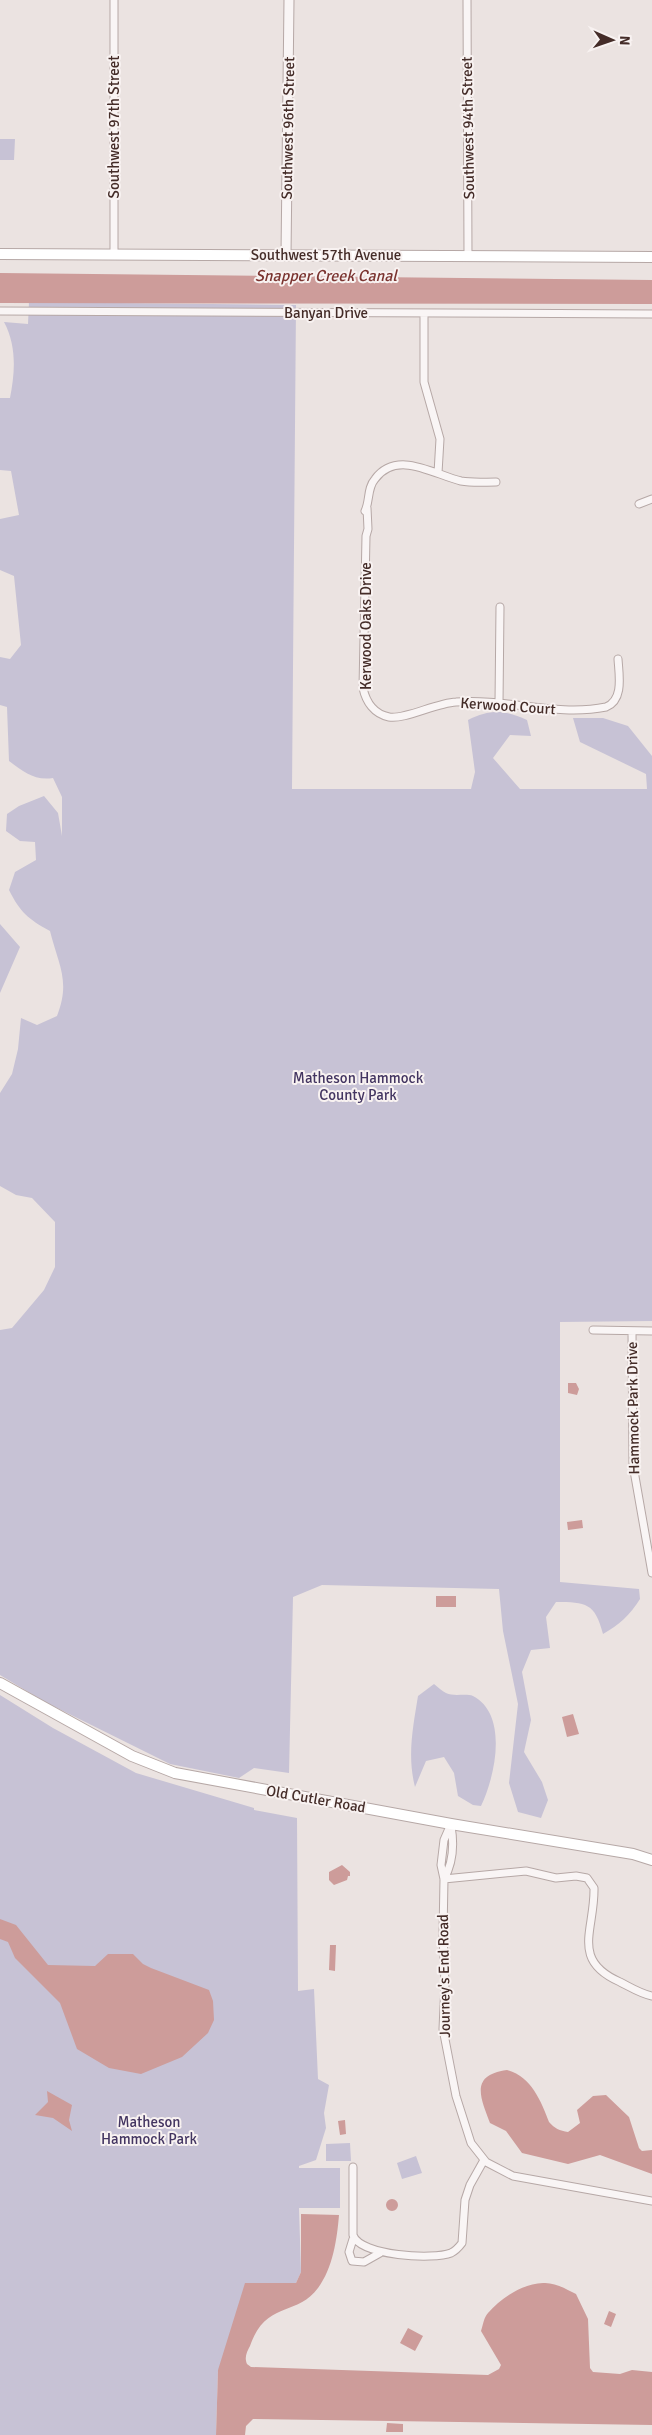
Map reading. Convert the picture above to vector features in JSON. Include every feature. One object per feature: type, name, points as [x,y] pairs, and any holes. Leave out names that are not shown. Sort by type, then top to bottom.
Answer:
[{"type":"main road","name":"Southwest 57th Avenue","points":[[0,254],[652,257]]},
{"type":"main road","name":"Old Cutler Road","points":[[0,1682],[132,1756],[175,1773],[451,1824],[632,1854],[652,1860]]},
{"type":"street","name":"Southwest 97th Street","points":[[114,0],[114,254]]},
{"type":"street","name":"Southwest 96th Street","points":[[286,255],[289,0]]},
{"type":"street","name":"Southwest 94th Street","points":[[467,0],[468,255]]},
{"type":"street","name":"Banyan Drive","points":[[0,311],[652,314]]},
{"type":"street","points":[[424,313],[424,382],[440,439],[438,473],[460,480],[496,482]]},
{"type":"street","name":"Kerwood Oaks Drive","points":[[377,712],[367,701],[363,688],[366,536],[364,529],[369,491],[374,479],[389,469],[410,465],[438,473]]},
{"type":"street","points":[[640,504],[652,499]]},
{"type":"street","points":[[499,703],[500,607]]},
{"type":"street","name":"Kerwood Court","points":[[377,712],[388,717],[400,717],[432,706],[454,702],[499,703],[567,709],[602,708],[611,705],[617,697],[619,687],[618,659]]},
{"type":"street","points":[[593,1330],[652,1331]]},
{"type":"street","name":"Hammock Park Drive","points":[[632,1331],[632,1465],[652,1573]]},
{"type":"street","name":"Journey's End Road","points":[[451,1824],[444,1840],[441,1865],[444,1878],[444,2036],[459,2106],[471,2142],[484,2160],[499,2171],[512,2176],[652,2201]]},
{"type":"street","points":[[444,1878],[526,1871],[556,1878],[576,1876],[587,1878],[594,1888],[589,1946],[592,1961],[599,1971],[608,1977],[652,1996]]},
{"type":"street","points":[[353,2238],[360,2245],[380,2253],[442,2255],[456,2250],[463,2239],[463,2214],[468,2193],[484,2160]]},
{"type":"street","points":[[353,2167],[353,2238],[349,2252],[352,2261],[361,2263],[380,2253]]},
{"type":"green space","points":[[0,139],[15,139],[14,160],[0,160]]},
{"type":"green space","name":"Matheson Hammock County Park","points":[[29,302],[296,305],[292,789],[471,789],[475,772],[468,720],[476,716],[498,712],[512,714],[527,720],[531,736],[510,735],[493,758],[520,789],[647,789],[646,774],[580,742],[573,718],[603,718],[628,726],[652,756],[652,1321],[560,1322],[560,1582],[639,1589],[640,1599],[624,1619],[603,1634],[593,1610],[588,1606],[556,1602],[546,1617],[550,1648],[531,1650],[522,1672],[531,1720],[524,1752],[542,1782],[548,1800],[541,1818],[518,1812],[509,1783],[518,1704],[503,1631],[499,1589],[322,1585],[293,1597],[289,1773],[254,1768],[239,1778],[170,1764],[45,1702],[0,1675],[0,1330],[12,1328],[44,1290],[55,1267],[55,1222],[32,1198],[16,1195],[0,1186],[0,1093],[12,1074],[18,1049],[21,1018],[37,1025],[57,1016],[63,993],[62,973],[50,931],[25,914],[9,890],[15,872],[36,860],[35,842],[20,841],[6,831],[7,814],[19,806],[44,796],[58,813],[62,836],[62,797],[53,778],[34,777],[9,761],[7,707],[0,705],[0,657],[10,659],[21,645],[14,576],[0,570],[0,519],[19,515],[11,471],[0,470],[0,398],[10,398],[14,369],[11,340],[4,322],[28,324]]},
{"type":"green space","points":[[0,924],[20,947],[0,993]]},
{"type":"green space","points":[[434,1684],[449,1694],[473,1696],[484,1705],[491,1717],[496,1747],[491,1779],[481,1806],[473,1805],[458,1796],[454,1773],[444,1757],[426,1761],[415,1787],[411,1753],[418,1696]]},
{"type":"green space","name":"Matheson Hammock Park","points":[[0,1695],[53,1728],[136,1773],[254,1808],[254,1810],[297,1818],[298,1991],[314,1989],[318,2079],[329,2085],[324,2113],[326,2128],[316,2160],[299,2166],[299,2168],[340,2168],[340,2208],[299,2208],[301,2272],[296,2283],[218,2370],[216,2435],[0,2435]]},
{"type":"green space","points":[[350,2143],[351,2161],[326,2161],[326,2144]]},
{"type":"green space","points":[[416,2156],[422,2173],[402,2179],[397,2163]]},
{"type":"shaded area","points":[[0,273],[652,280],[652,304],[0,303]]},
{"type":"shaded area","points":[[568,1383],[576,1383],[579,1389],[577,1395],[568,1393]]},
{"type":"shaded area","points":[[582,1520],[583,1528],[568,1530],[567,1522]]},
{"type":"shaded area","points":[[436,1596],[456,1596],[456,1607],[436,1607]]},
{"type":"shaded area","points":[[573,1714],[579,1734],[567,1737],[562,1717]]},
{"type":"shaded area","points":[[342,1865],[350,1872],[350,1876],[348,1876],[347,1880],[334,1885],[329,1880],[329,1872]]},
{"type":"shaded area","points":[[0,1919],[16,1925],[48,1965],[95,1966],[108,1954],[133,1954],[143,1964],[151,1968],[209,1990],[213,2001],[214,2020],[208,2033],[182,2057],[141,2074],[109,2068],[77,2049],[60,2003],[15,1958],[8,1942],[0,1939]]},
{"type":"shaded area","points":[[330,1945],[336,1945],[335,1971],[329,1970]]},
{"type":"shaded area","points":[[507,2070],[523,2078],[529,2084],[539,2098],[549,2122],[555,2128],[562,2131],[568,2132],[580,2123],[577,2110],[593,2096],[606,2095],[629,2117],[639,2148],[642,2151],[652,2150],[652,2174],[600,2155],[568,2164],[522,2153],[506,2131],[490,2123],[481,2096],[483,2082],[487,2077]]},
{"type":"shaded area","points":[[47,2091],[72,2105],[69,2120],[72,2131],[53,2118],[35,2115],[48,2102]]},
{"type":"shaded area","points":[[345,2120],[346,2134],[340,2135],[338,2121]]},
{"type":"shaded area","points":[[392,2199],[398,2205],[392,2211],[386,2205]]},
{"type":"shaded area","points":[[301,2214],[339,2215],[331,2262],[323,2280],[310,2297],[273,2315],[257,2331],[246,2357],[247,2364],[251,2367],[488,2375],[499,2369],[501,2365],[481,2331],[487,2315],[499,2302],[520,2289],[535,2284],[547,2283],[560,2286],[576,2294],[588,2319],[590,2368],[593,2372],[620,2374],[632,2370],[652,2372],[652,2425],[253,2419],[246,2426],[245,2435],[216,2435],[218,2370],[245,2283],[296,2283],[301,2272]]},
{"type":"shaded area","points":[[609,2311],[616,2314],[611,2327],[604,2324]]},
{"type":"shaded area","points":[[408,2328],[423,2336],[415,2351],[400,2343]]},
{"type":"shaded area","points":[[387,2423],[403,2424],[403,2432],[386,2432]]},
{"type":"water label","name":"Snapper Creek Canal","points":[[326,275]]}]
